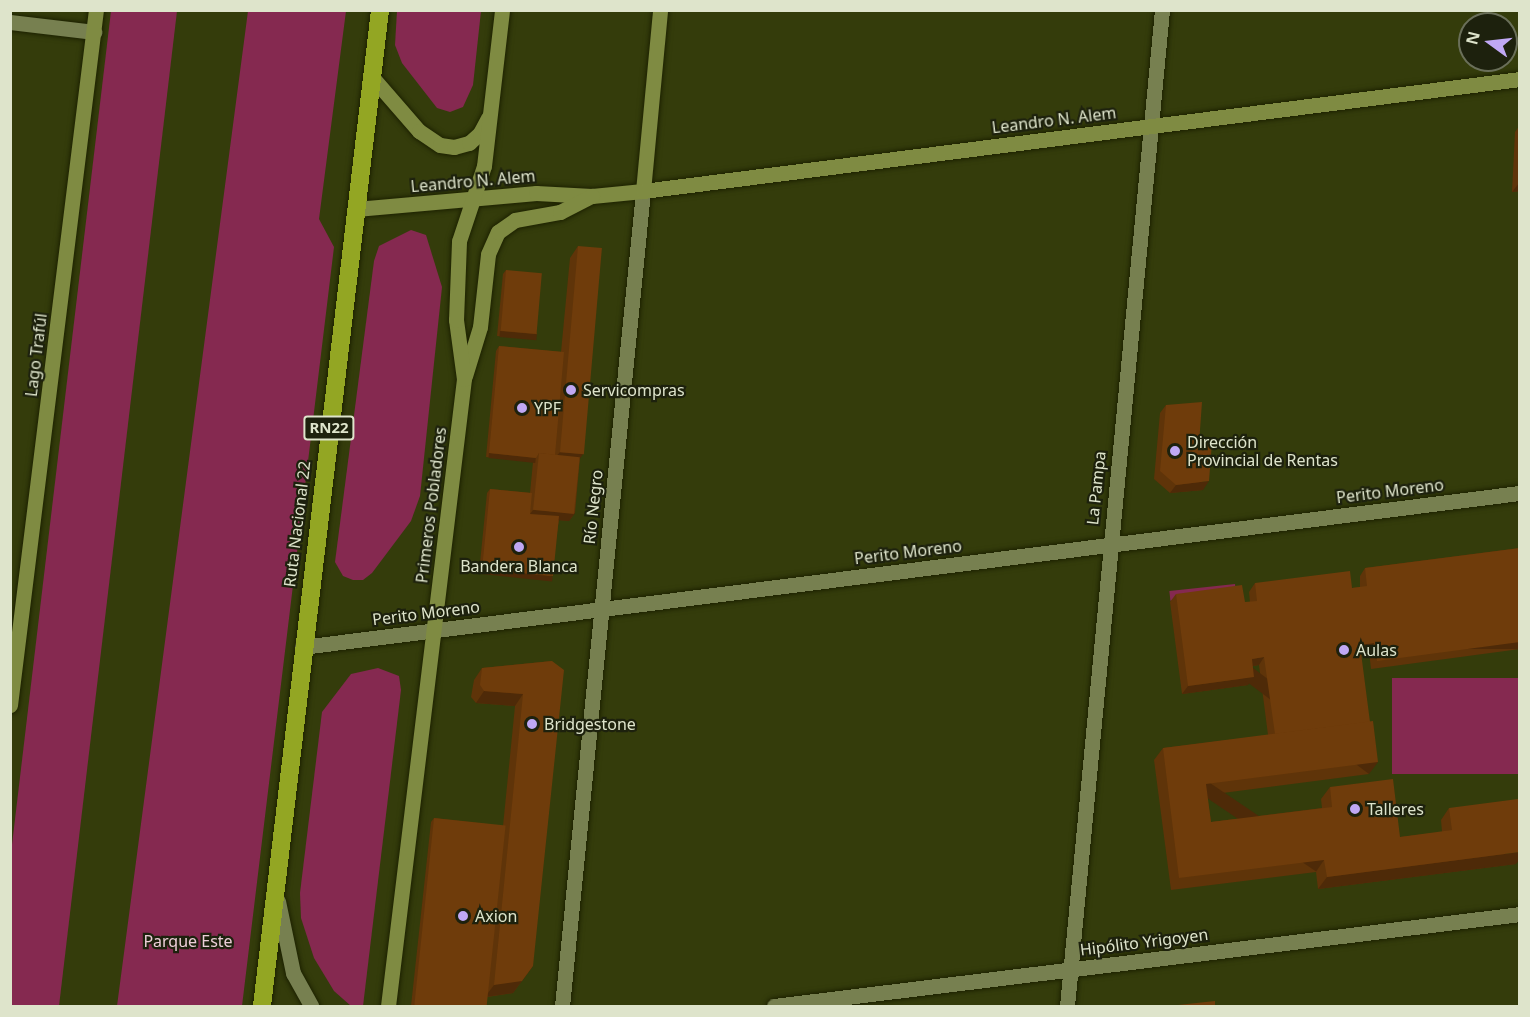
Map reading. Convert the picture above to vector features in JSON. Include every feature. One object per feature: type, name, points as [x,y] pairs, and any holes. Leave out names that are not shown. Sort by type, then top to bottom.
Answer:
[{"type":"highway","name":"Ruta Nacional 22","points":[[261,1006],[302,647],[380,10]]},
{"type":"street","name":"Lago Trafúl","points":[[10,705],[96,10]]},
{"type":"street","name":"Primeros Pobladores","points":[[388,1006],[464,379],[456,304],[461,230],[484,166],[502,10]]},
{"type":"street","name":"Río Negro","points":[[562,1006],[660,10]]},
{"type":"street","name":"La Pampa","points":[[1067,1006],[1108,544],[1162,10]]},
{"type":"street","points":[[10,22],[94,32]]},
{"type":"street","points":[[372,77],[418,131],[432,142],[447,147],[468,143],[480,133],[492,104]]},
{"type":"street","name":"Leandro N. Alem","points":[[356,210],[536,193],[592,196],[1520,79]]},
{"type":"street","name":"Leandro N. Alem","points":[[464,379],[481,321],[488,254],[498,232],[515,220],[560,212],[592,196]]},
{"type":"street","name":"Perito Moreno","points":[[302,647],[1520,492]]},
{"type":"street","points":[[275,889],[293,973],[311,1006]]},
{"type":"street","name":"Hipólito Yrigoyen","points":[[774,1006],[1520,914]]},
{"type":"green space","points":[[111,11],[177,11],[59,1006],[11,1006],[11,853]]},
{"type":"green space","name":"Parque Este","points":[[248,11],[346,11],[319,219],[334,247],[242,1006],[117,1006]]},
{"type":"green space","points":[[397,11],[481,11],[473,85],[463,107],[450,112],[437,108],[402,63],[395,45]]},
{"type":"green space","points":[[411,230],[426,235],[442,287],[420,496],[411,521],[372,573],[363,580],[353,580],[343,576],[335,562],[374,261],[379,246]]},
{"type":"green space","points":[[1235,584],[1236,594],[1170,601],[1169,591]]},
{"type":"green space","points":[[378,668],[399,676],[401,690],[363,1006],[351,1006],[334,991],[314,958],[301,918],[300,893],[322,712],[351,674]]},
{"type":"green space","points":[[1392,678],[1519,678],[1519,774],[1392,774]]},
{"type":"building","points":[[578,246],[602,248],[584,454],[560,452]]},
{"type":"building","points":[[506,270],[542,273],[537,334],[501,331]]},
{"type":"building","points":[[499,346],[564,352],[555,455],[539,453],[536,458],[489,453]]},
{"type":"building","name":"Dirección Provincial de Rentas","points":[[1202,402],[1199,444],[1212,442],[1209,481],[1176,485],[1160,471],[1166,405]]},
{"type":"building","points":[[539,453],[580,457],[574,514],[533,510]]},
{"type":"building","points":[[490,489],[532,493],[530,514],[559,516],[553,576],[482,569]]},
{"type":"building","name":"Aulas","points":[[1520,548],[1520,642],[1377,661],[1374,643],[1360,645],[1370,722],[1275,734],[1264,657],[1252,659],[1254,677],[1188,686],[1176,594],[1242,585],[1245,602],[1257,601],[1255,583],[1350,571],[1352,588],[1367,586],[1365,568]]},
{"type":"building","points":[[552,661],[564,670],[533,966],[522,981],[494,985],[523,694],[484,691],[480,685],[482,668]]},
{"type":"building","name":"Talleres","points":[[1373,721],[1378,762],[1206,784],[1211,822],[1332,807],[1330,787],[1393,779],[1400,837],[1452,830],[1449,808],[1518,799],[1520,852],[1327,877],[1324,860],[1179,878],[1163,748]]},
{"type":"building","points":[[434,818],[506,826],[487,1006],[414,1005]]},
{"type":"building","points":[[1215,1001],[1215,1006],[1178,1006],[1178,1005]]},
{"type":"place","name":"Servicompras","points":[[571,390]]},
{"type":"place","name":"YPF","points":[[522,408]]},
{"type":"place","name":"Dirección Provincial de Rentas","points":[[1175,451]]},
{"type":"place","name":"Bandera Blanca","points":[[519,547]]},
{"type":"place","name":"Aulas","points":[[1344,650]]},
{"type":"place","name":"Bridgestone","points":[[532,724]]},
{"type":"place","name":"Talleres","points":[[1355,809]]},
{"type":"place","name":"Axion","points":[[463,916]]}]
